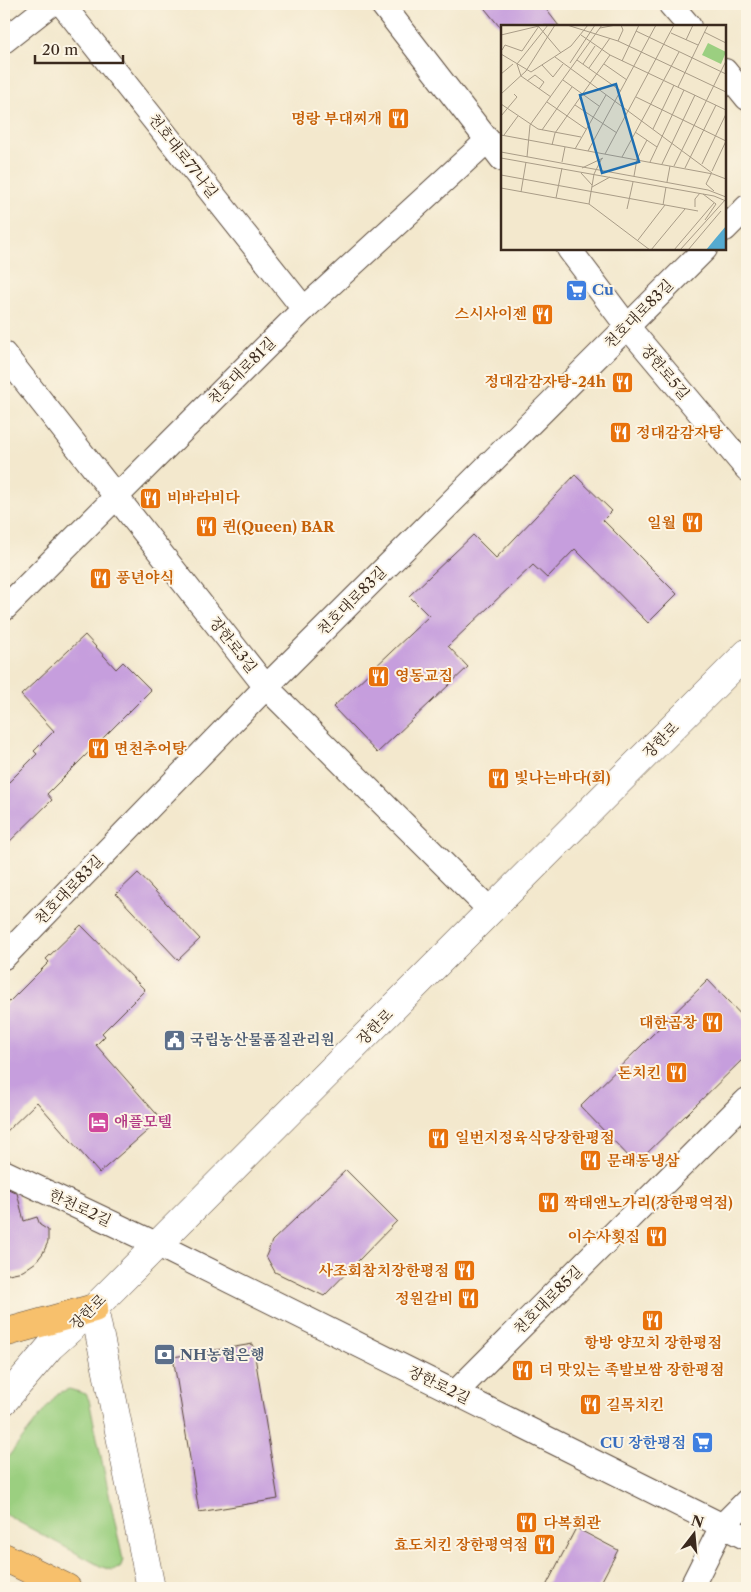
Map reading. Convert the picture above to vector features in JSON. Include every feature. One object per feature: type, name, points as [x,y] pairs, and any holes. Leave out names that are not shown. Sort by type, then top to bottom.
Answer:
[{"type":"main road","points":[[4,1333],[94,1308]]},
{"type":"main road","points":[[4,1558],[67,1588]]},
{"type":"street","points":[[4,42],[51,4]]},
{"type":"street","name":"천호대로77나길","points":[[62,4],[304,309]]},
{"type":"street","points":[[382,4],[501,158]]},
{"type":"street","points":[[670,4],[687,25]]},
{"type":"street","points":[[726,71],[747,98]]},
{"type":"street","name":"천호대로81길","points":[[4,609],[304,309],[488,140]]},
{"type":"street","points":[[726,228],[747,207]]},
{"type":"street","name":"장한로5길","points":[[570,250],[627,326],[747,469]]},
{"type":"street","name":"천호대로83길","points":[[4,957],[266,687],[704,250]]},
{"type":"street","name":"장한로3길","points":[[4,354],[266,687],[491,911]]},
{"type":"street","name":"장한로","points":[[4,1401],[50,1347],[94,1308],[747,653]]},
{"type":"street","name":"천호대로85길","points":[[456,1393],[747,1100]]},
{"type":"street","name":"한천로2길","points":[[4,1172],[156,1244]]},
{"type":"street","name":"장한로2길","points":[[156,1244],[747,1538]]},
{"type":"street","points":[[94,1308],[151,1588]]},
{"type":"street","points":[[691,1588],[722,1526],[747,1501]]},
{"type":"green space","points":[[69,1389],[86,1394],[89,1400],[123,1560],[120,1568],[112,1570],[102,1567],[4,1514],[4,1462],[58,1393]]},
{"type":"building","points":[[481,4],[542,4],[558,25],[501,25],[499,26]]},
{"type":"building","points":[[575,475],[612,511],[603,520],[677,594],[648,623],[575,549],[547,578],[533,565],[448,646],[468,667],[377,753],[333,707],[429,616],[409,596],[473,535],[496,558]]},
{"type":"building","points":[[85,635],[116,669],[123,662],[151,690],[47,794],[52,800],[4,847],[4,787],[37,754],[34,751],[54,731],[21,695]]},
{"type":"building","points":[[138,873],[200,939],[178,960],[116,894]]},
{"type":"building","points":[[81,925],[145,990],[102,1033],[105,1036],[96,1045],[161,1119],[99,1173],[37,1102],[4,1134],[4,1007],[49,962],[46,959]]},
{"type":"building","points":[[708,980],[747,1021],[747,1055],[636,1164],[580,1106]]},
{"type":"building","points":[[346,1170],[397,1221],[324,1296],[275,1272],[266,1256],[272,1241]]},
{"type":"building","points":[[4,1187],[17,1193],[24,1221],[37,1217],[40,1225],[48,1230],[48,1242],[36,1262],[23,1271],[4,1275]]},
{"type":"building","points":[[253,1344],[278,1499],[199,1512],[173,1357]]},
{"type":"building","points":[[576,1528],[618,1550],[598,1588],[545,1588]]},
{"type":"place","name":"명랑 부대찌개","points":[[398,119]]},
{"type":"place","name":"Cu","points":[[576,290]]},
{"type":"place","name":"스시사이젠","points":[[543,314]]},
{"type":"place","name":"정대감감자탕-24h","points":[[622,382]]},
{"type":"place","name":"정대감감자탕","points":[[620,433]]},
{"type":"place","name":"비바라비다","points":[[151,498]]},
{"type":"place","name":"일월","points":[[692,523]]},
{"type":"place","name":"퀸(Queen) BAR","points":[[206,527]]},
{"type":"place","name":"풍년야식","points":[[100,578]]},
{"type":"place","name":"영동교집","points":[[379,676]]},
{"type":"place","name":"면천추어탕","points":[[98,749]]},
{"type":"place","name":"빛나는바다(회)","points":[[498,778]]},
{"type":"place","name":"대한곱창","points":[[713,1023]]},
{"type":"place","name":"국립농산물품질관리원","points":[[174,1040]]},
{"type":"place","name":"돈치킨","points":[[677,1073]]},
{"type":"place","name":"애플모텔","points":[[98,1122]]},
{"type":"place","name":"일번지정육식당장한평점","points":[[439,1138]]},
{"type":"place","name":"문래동냉삼","points":[[591,1161]]},
{"type":"place","name":"짝태앤노가리(장한평역점)","points":[[548,1203]]},
{"type":"place","name":"이수사횟집","points":[[656,1237]]},
{"type":"place","name":"사조회참치장한평점","points":[[465,1271]]},
{"type":"place","name":"정원갈비","points":[[469,1299]]},
{"type":"place","name":"항방 양꼬치 장한평점","points":[[653,1320]]},
{"type":"place","name":"NH농협은행","points":[[164,1355]]},
{"type":"place","name":"더 맛있는 족발보쌈 장한평점","points":[[523,1370]]},
{"type":"place","name":"길목치킨","points":[[590,1405]]},
{"type":"place","name":"CU 장한평점","points":[[702,1443]]},
{"type":"place","name":"다복회관","points":[[527,1523]]},
{"type":"place","name":"효도치킨 장한평역점","points":[[544,1545]]}]
